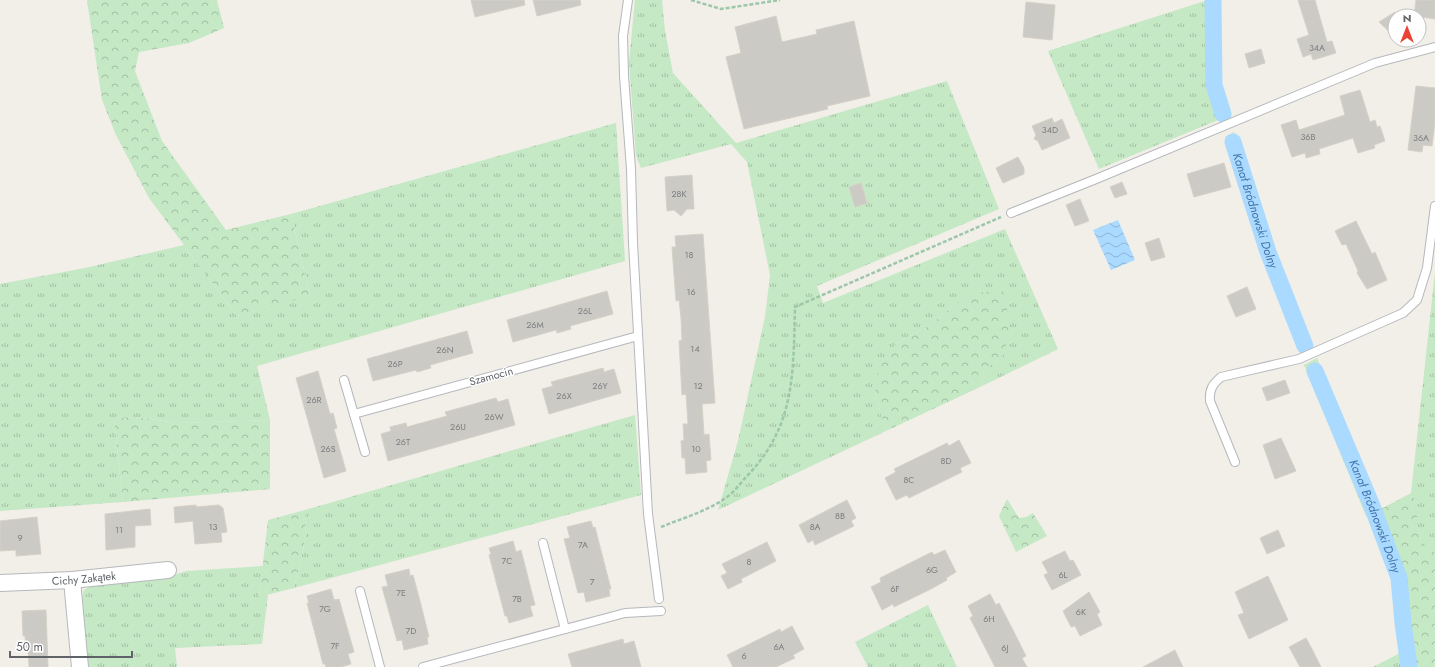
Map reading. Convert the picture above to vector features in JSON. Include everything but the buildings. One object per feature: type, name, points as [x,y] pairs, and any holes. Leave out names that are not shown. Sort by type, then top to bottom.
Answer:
[{"type":"street","name":"Cichy Zakątek","points":[[0,583],[72,580],[168,570]]},
{"type":"street","points":[[72,580],[80,667]]},
{"type":"lane","points":[[628,0],[623,36],[624,76],[631,169],[638,336],[649,532],[659,599]]},
{"type":"lane","points":[[1011,213],[1375,62],[1435,47]]},
{"type":"lane","points":[[1235,462],[1210,401],[1209,393],[1213,384],[1221,377],[1299,359],[1403,313],[1417,300],[1427,268],[1435,206]]},
{"type":"lane","name":"Szamocin","points":[[354,414],[638,336]]},
{"type":"lane","points":[[344,380],[365,452]]},
{"type":"lane","points":[[543,543],[565,629]]},
{"type":"lane","points":[[360,591],[380,667]]},
{"type":"lane","points":[[423,667],[624,613],[661,611]]},
{"type":"path","points":[[692,0],[721,9],[780,0]]},
{"type":"path","points":[[649,532],[714,505],[728,496],[757,466],[775,441],[786,414],[793,372],[795,307],[1011,213]]},
{"type":"green space","points":[[87,0],[217,0],[224,28],[189,43],[139,52],[135,71],[162,141],[226,230],[291,214],[310,296],[237,316],[149,198],[116,135],[102,100]]},
{"type":"green space","points":[[635,0],[662,0],[665,31],[673,73],[736,143],[947,81],[999,209],[817,286],[823,303],[1005,229],[1058,349],[980,387],[984,371],[1004,354],[969,293],[929,326],[897,343],[875,393],[886,431],[718,510],[738,441],[765,317],[770,275],[747,162],[731,144],[641,168],[636,156],[629,62]]},
{"type":"green space","points":[[1208,0],[1218,0],[1218,84],[1228,116],[1099,169],[1048,51]]},
{"type":"green space","points":[[616,123],[625,261],[257,366],[270,420],[178,423],[134,417],[114,418],[123,502],[0,511],[0,284],[85,268],[184,245],[237,316],[310,295],[291,214]]},
{"type":"green space","points":[[1234,132],[1272,251],[1312,347],[1303,353],[1264,254],[1225,137]]},
{"type":"green space","points":[[1435,272],[1435,553],[1423,546],[1417,524],[1417,503],[1411,493]]},
{"type":"green space","points":[[1003,291],[1010,324],[1004,354],[984,371],[980,387],[886,431],[875,393],[879,364],[897,343],[929,326],[969,293]]},
{"type":"green space","points":[[1317,358],[1396,553],[1402,578],[1415,667],[1373,667],[1404,651],[1395,584],[1389,561],[1370,515],[1366,516],[1304,365]]},
{"type":"green space","points":[[635,415],[641,495],[294,588],[306,536],[305,510]]},
{"type":"green space","points":[[134,417],[178,423],[270,420],[270,489],[123,502],[114,418]]},
{"type":"green space","points":[[1411,493],[1417,503],[1417,524],[1423,545],[1435,553],[1435,667],[1415,667],[1402,578],[1396,553],[1379,510]]},
{"type":"green space","points":[[1007,499],[1019,518],[1026,517],[1033,513],[1047,536],[1016,552],[999,516]]},
{"type":"green space","points":[[305,510],[306,536],[294,588],[259,597],[268,520]]},
{"type":"green space","points":[[263,566],[259,596],[268,595],[262,644],[175,648],[177,667],[86,667],[80,603],[84,590],[96,583],[173,575],[187,571]]},
{"type":"green space","points":[[928,605],[957,667],[868,667],[855,642]]},
{"type":"water","points":[[1118,220],[1135,260],[1111,270],[1093,230]]},
{"type":"waterway","name":"Kanał Bródnowski Dolny","points":[[1213,0],[1214,85],[1223,114]]},
{"type":"waterway","name":"Kanał Bródnowski Dolny","points":[[1233,142],[1268,252],[1305,346]]},
{"type":"waterway","name":"Kanał Bródnowski Dolny","points":[[1315,371],[1372,506],[1399,578],[1409,667]]}]
